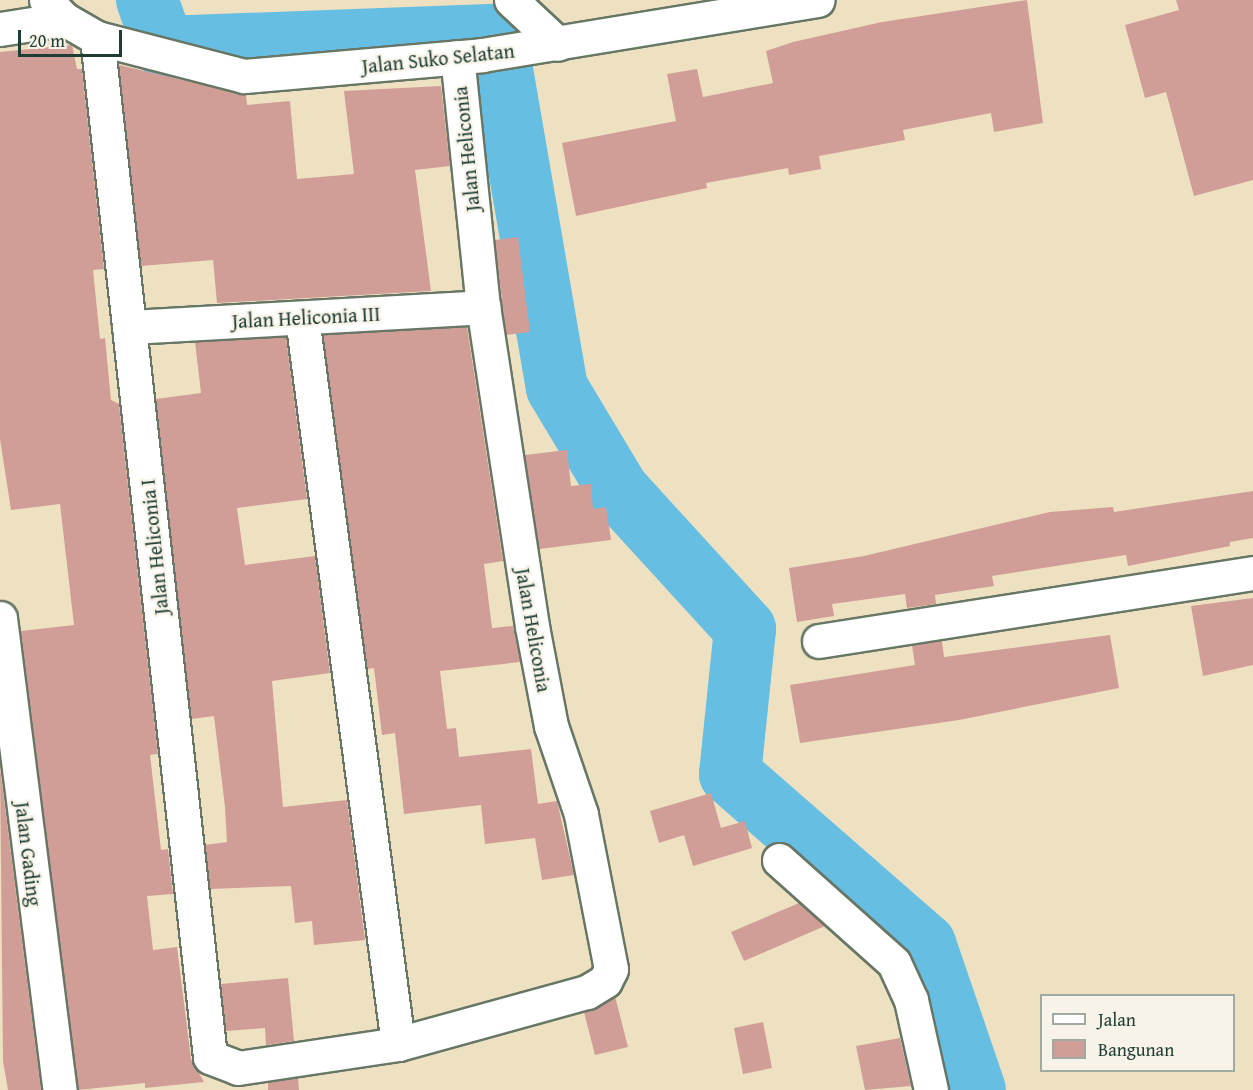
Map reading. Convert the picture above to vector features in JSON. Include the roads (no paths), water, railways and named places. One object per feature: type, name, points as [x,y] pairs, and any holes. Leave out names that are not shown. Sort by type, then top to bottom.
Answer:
[{"type":"street","points":[[511,0],[546,46]]},
{"type":"street","name":"Jalan Suko Selatan","points":[[55,10],[97,38],[244,76],[469,56],[546,46],[818,0]]},
{"type":"street","points":[[0,29],[55,10]]},
{"type":"street","name":"Jalan Heliconia I","points":[[97,38],[210,1057]]},
{"type":"street","name":"Jalan Heliconia","points":[[210,1057],[238,1068],[398,1044],[587,992],[605,981],[611,969],[581,814],[549,714],[483,308],[469,56]]},
{"type":"street","name":"Jalan Heliconia III","points":[[129,327],[483,308]]},
{"type":"street","points":[[302,318],[398,1044]]},
{"type":"street","points":[[819,641],[1253,573]]},
{"type":"street","name":"Jalan Gading","points":[[0,618],[60,1090]]},
{"type":"street","points":[[779,860],[894,963],[911,999],[931,1090]]},
{"type":"waterway","points":[[147,0],[164,47],[496,35],[557,388],[619,491],[745,629],[730,774],[925,944],[975,1090]]}]
